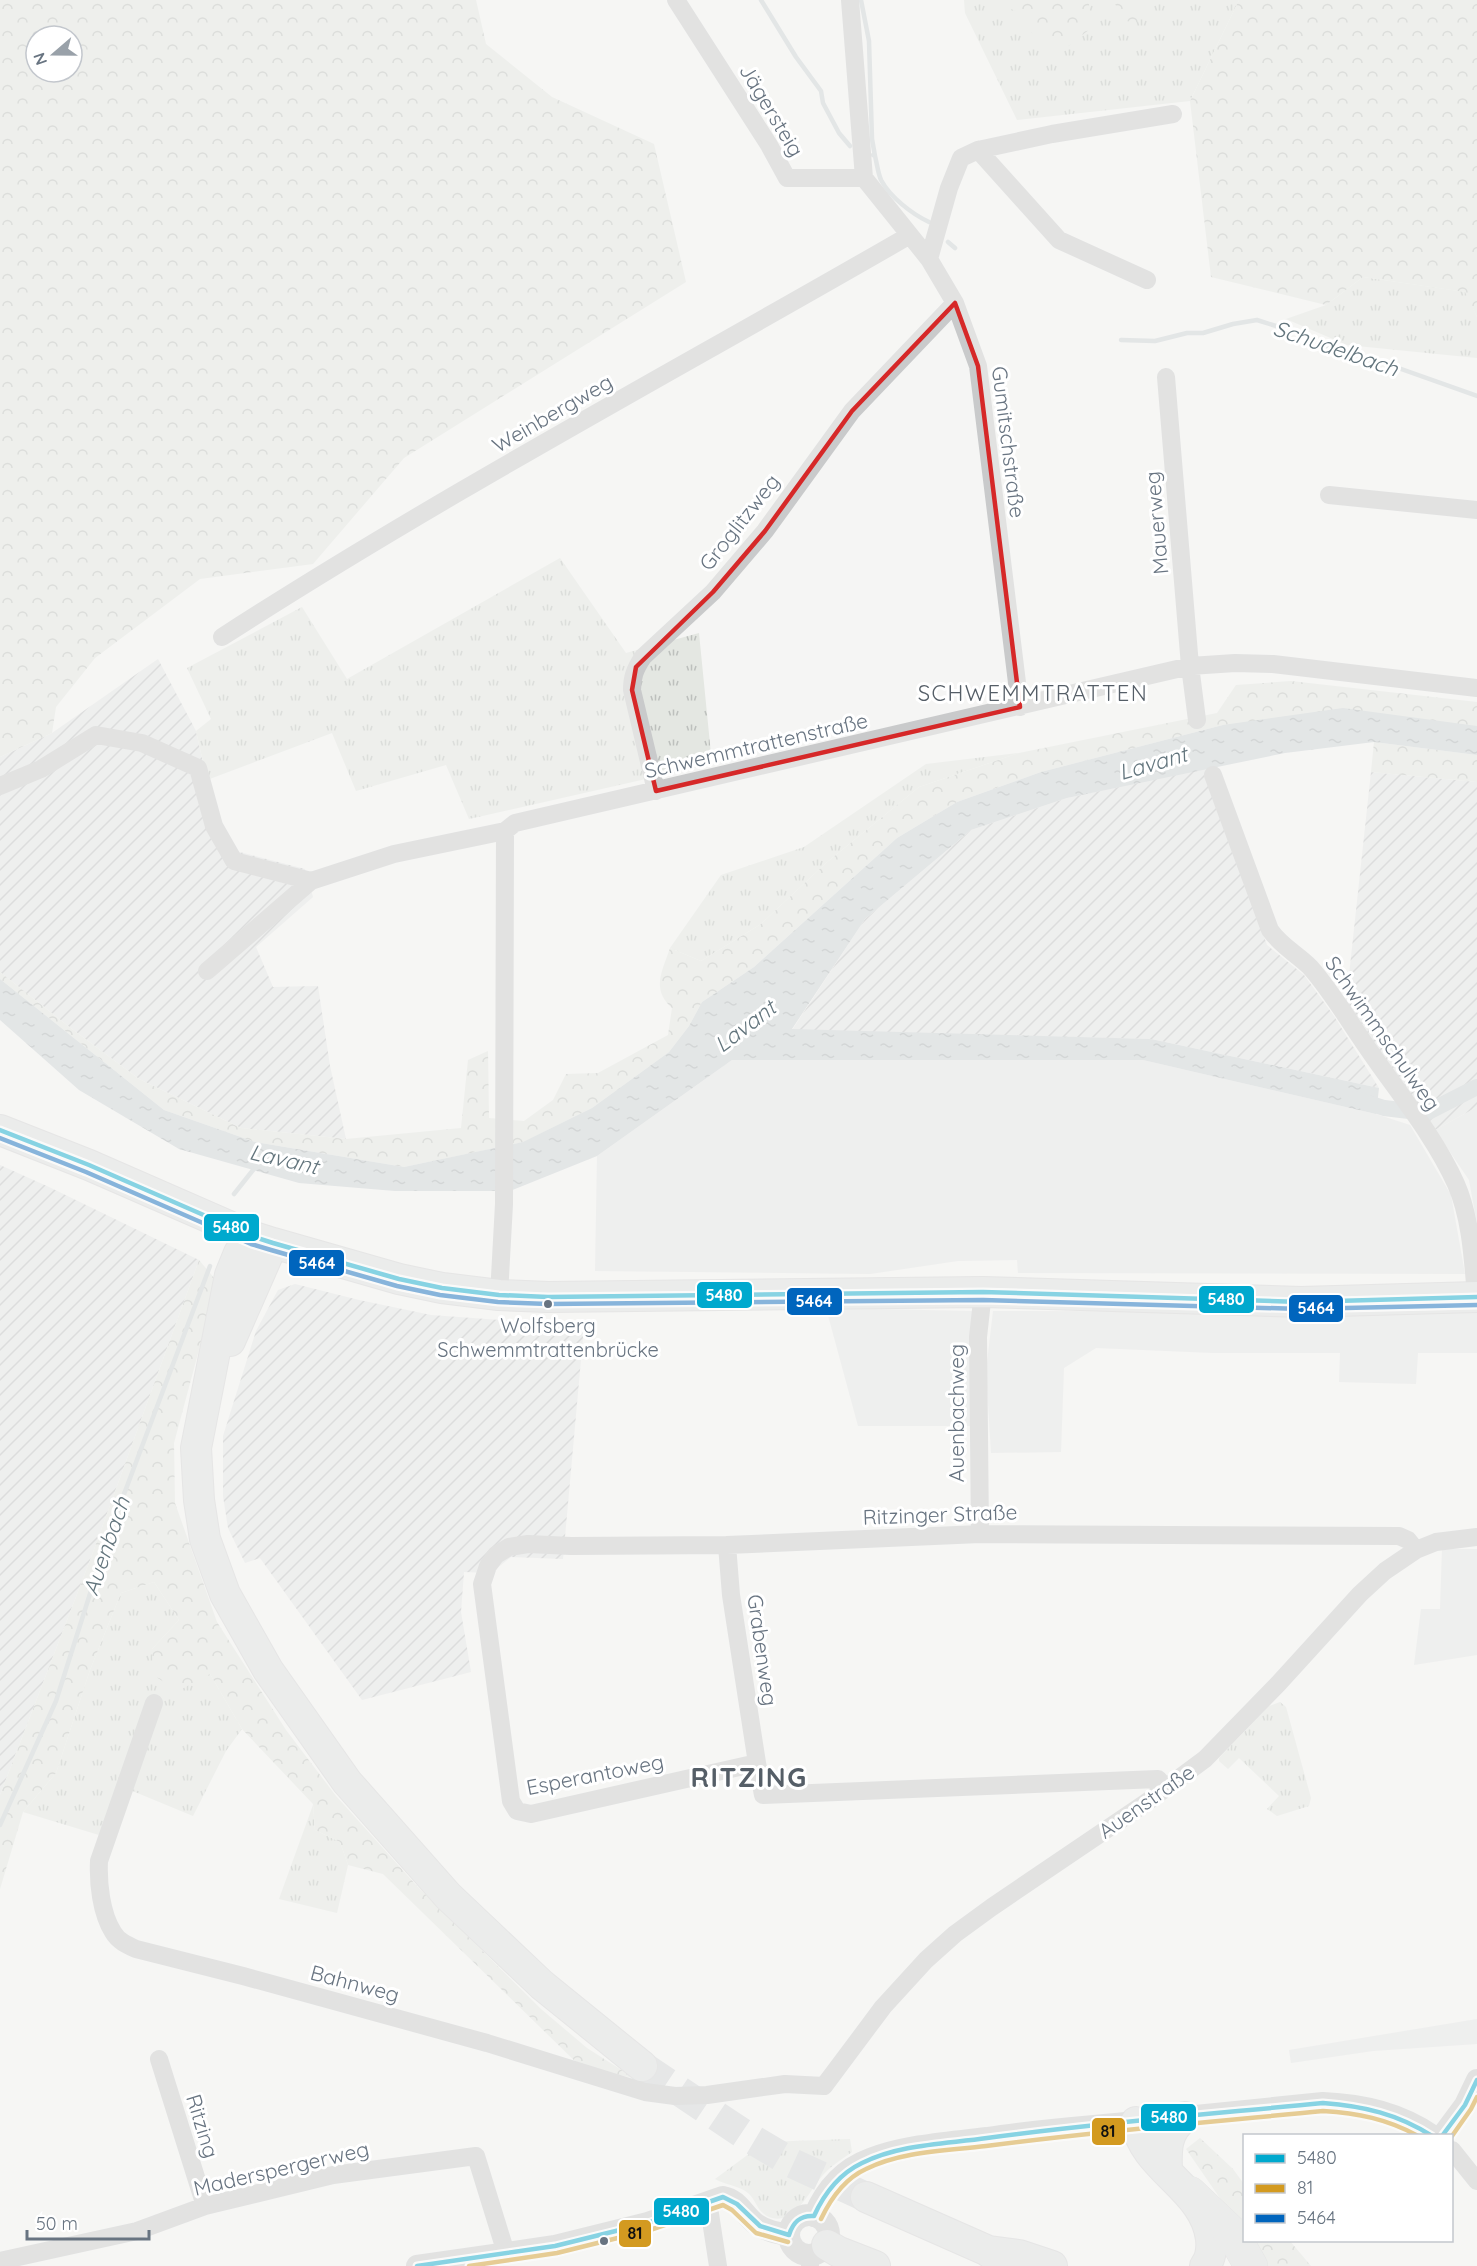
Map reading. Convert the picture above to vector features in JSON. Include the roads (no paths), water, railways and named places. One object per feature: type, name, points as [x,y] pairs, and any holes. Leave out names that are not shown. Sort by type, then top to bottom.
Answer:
[{"type":"highway","points":[[1178,2182],[1232,2233],[1251,2266]]},
{"type":"main road","points":[[0,1130],[89,1165],[133,1186],[263,1240],[399,1279],[442,1288],[499,1295],[548,1297],[982,1292],[1301,1302],[1476,1297]]},
{"type":"main road","points":[[133,1186],[215,1244],[230,1275]]},
{"type":"main road","points":[[263,1240],[239,1253],[230,1275],[196,1448],[199,1500],[205,1539],[225,1594],[268,1670],[347,1782],[448,1896],[542,1985],[642,2066]]},
{"type":"main road","points":[[208,1390],[263,1240]]},
{"type":"main road","points":[[1178,2182],[1167,2146],[1170,2132],[1175,2124],[1185,2117]]},
{"type":"main road","points":[[1136,2122],[1142,2141],[1178,2182],[1209,2224],[1210,2259],[1205,2266]]},
{"type":"main road","points":[[866,2197],[997,2258],[1019,2255],[1052,2266]]},
{"type":"street","name":"Jägersteig","points":[[676,0],[769,145],[787,178],[864,178]]},
{"type":"street","points":[[850,0],[864,178]]},
{"type":"street","points":[[929,259],[949,188],[961,158],[978,150],[1052,134],[1173,114]]},
{"type":"street","points":[[978,150],[1059,240],[1147,280]]},
{"type":"street","name":"Gumitschstraße","points":[[864,178],[929,259],[955,303],[978,366],[1020,707]]},
{"type":"street","name":"Weinbergweg","points":[[222,637],[332,567],[556,435],[910,235]]},
{"type":"street","name":"Groglitzweg","points":[[656,791],[633,690],[632,677],[636,667],[643,657],[713,592],[765,531],[852,411],[955,303]]},
{"type":"street","name":"Mauerweg","points":[[1166,377],[1190,666]]},
{"type":"street","points":[[1329,495],[1477,510]]},
{"type":"street","name":"Schwemmtrattenstraße","points":[[311,881],[394,854],[505,831],[515,823],[1190,666],[1273,663],[1477,688]]},
{"type":"street","points":[[1190,666],[1197,720]]},
{"type":"street","points":[[0,786],[41,768],[96,735],[142,743],[198,768],[214,826],[234,861],[311,881]]},
{"type":"street","name":"Schwimmschulweg","points":[[1213,775],[1270,930],[1277,940],[1309,967],[1422,1128],[1457,1186],[1468,1226],[1476,1297]]},
{"type":"street","points":[[499,1295],[504,1204],[505,831]]},
{"type":"street","points":[[207,971],[311,881]]},
{"type":"street","name":"Auenbachweg","points":[[980,1534],[978,1337],[982,1292]]},
{"type":"street","name":"Ritzinger Straße","points":[[482,1584],[488,1566],[496,1555],[509,1547],[528,1544],[727,1545],[980,1534],[1399,1536],[1408,1540],[1416,1550]]},
{"type":"street","name":"Auenstraße","points":[[824,2086],[883,2007],[926,1960],[955,1934],[1167,1788],[1205,1759],[1278,1684],[1360,1594],[1385,1571],[1416,1550],[1436,1542],[1477,1537]]},
{"type":"street","name":"Grabenweg","points":[[727,1545],[731,1595],[757,1762]]},
{"type":"street","name":"Esperantoweg","points":[[482,1584],[511,1801],[517,1811],[531,1814],[757,1762]]},
{"type":"street","name":"Bahnweg","points":[[154,1703],[99,1861],[98,1880],[107,1918],[113,1933],[122,1942],[136,1949],[487,2043],[645,2092],[686,2096],[784,2084],[824,2086]]},
{"type":"street","points":[[757,1762],[762,1795],[1158,1779],[1167,1788]]},
{"type":"street","name":"Ritzing","points":[[159,2059],[205,2206]]},
{"type":"street","points":[[1443,2134],[1465,2105],[1477,2081]]},
{"type":"street","points":[[814,2216],[827,2191],[845,2174],[869,2160],[896,2151],[1049,2129],[1323,2103],[1347,2104],[1374,2109],[1412,2121],[1430,2134]]},
{"type":"street","points":[[1453,2151],[1477,2181]]},
{"type":"street","name":"Maderspergerweg","points":[[0,2261],[137,2231],[205,2206],[333,2175],[476,2156],[506,2253]]},
{"type":"street","points":[[417,2266],[555,2246],[648,2223],[723,2197],[732,2199],[758,2225],[770,2231],[789,2235]]},
{"type":"street","points":[[708,2201],[718,2266]]},
{"type":"street","points":[[814,2216],[828,2229],[837,2260],[797,2251],[791,2245],[789,2235],[792,2224],[798,2218],[814,2216]]},
{"type":"water","name":"Lavant","points":[[1343,708],[1477,726],[1477,755],[1374,742],[1285,753],[1067,798],[971,830],[865,919],[792,1029],[1151,1039],[1379,1088],[1376,1114],[1143,1060],[732,1060],[597,1156],[510,1191],[395,1191],[299,1183],[179,1149],[79,1090],[0,1020],[0,979],[164,1110],[255,1142],[404,1167],[523,1142],[592,1108],[669,1052],[689,1026],[702,1002],[754,967],[897,838],[957,802],[1041,772],[1223,725]]},
{"type":"waterway","name":"Schudelbach","points":[[761,0],[796,57],[821,91],[823,103],[839,133],[850,146]]},
{"type":"waterway","points":[[861,0],[869,41],[872,139],[875,156]]},
{"type":"waterway","name":"Schudelbach","points":[[873,155],[881,180],[890,193],[909,210],[929,222]]},
{"type":"waterway","name":"Schudelbach","points":[[948,242],[955,248]]},
{"type":"waterway","name":"Schudelbach","points":[[1121,340],[1155,341],[1187,333],[1203,333],[1257,320],[1295,332],[1321,345],[1356,353],[1477,396]]},
{"type":"waterway","points":[[1356,1099],[1384,1108],[1426,1113],[1477,1087]]},
{"type":"waterway","name":"Auenbach","points":[[234,1194],[257,1165]]},
{"type":"waterway","name":"Auenbach","points":[[0,1825],[56,1701],[109,1534],[210,1266]]},
{"type":"tunnel","points":[[642,2066],[745,2135],[792,2163],[866,2197]]},
{"type":"place","name":"Wolfsberg Schwemmtrattenbrücke","points":[[548,1304]]},
{"type":"district","name":"SCHWEMMTRATTEN","points":[[1033,693]]},
{"type":"district","name":"RITZING","points":[[749,1777]]}]
